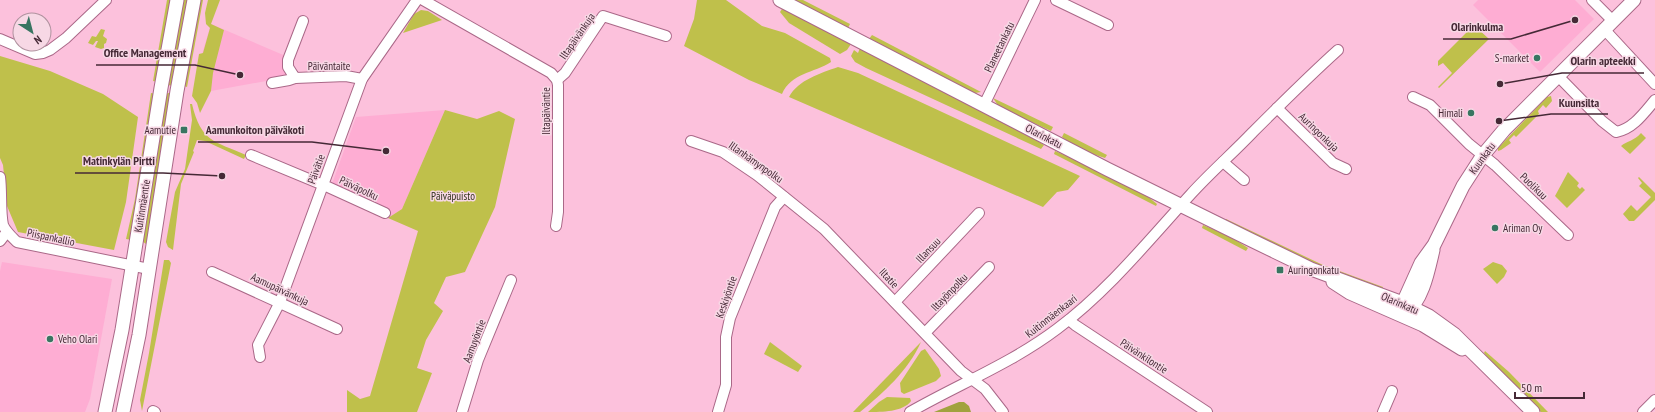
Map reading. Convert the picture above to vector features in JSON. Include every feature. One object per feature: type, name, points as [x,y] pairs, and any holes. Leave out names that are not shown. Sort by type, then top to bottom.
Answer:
[{"type":"main road","name":"Kuitinmäentie","points":[[105,412],[114,375],[177,0]]},
{"type":"main road","name":"Kuitinmäentie","points":[[123,412],[137,350],[177,91],[194,0]]},
{"type":"main road","name":"Olarinkatu","points":[[780,0],[1180,206],[1311,269],[1350,293],[1406,309],[1423,325],[1476,357],[1533,412]]},
{"type":"main road","name":"Kuunkatu","points":[[1406,309],[1421,263],[1434,245],[1463,186],[1483,155],[1504,130],[1634,0]]},
{"type":"street","points":[[0,39],[35,54],[43,53],[50,50],[66,38],[106,0]]},
{"type":"street","name":"Päivätie","points":[[260,357],[258,345],[280,302],[362,79],[417,0]]},
{"type":"street","name":"Iltapäiväntie","points":[[423,0],[551,73],[557,80],[558,204],[556,226]]},
{"type":"street","name":"Planeetankatu","points":[[984,105],[1035,0]]},
{"type":"street","points":[[1056,0],[1108,25]]},
{"type":"street","points":[[1592,0],[1608,25],[1655,84]]},
{"type":"street","name":"Iltapäivänkuja","points":[[557,80],[565,73],[603,16],[666,36]]},
{"type":"street","name":"Päiväntaite","points":[[295,78],[288,67],[288,60],[303,21]]},
{"type":"street","points":[[1180,206],[1277,108],[1338,50]]},
{"type":"street","name":"Päiväntaite","points":[[272,83],[295,78],[346,76],[362,79]]},
{"type":"street","points":[[1558,76],[1602,121],[1616,132],[1625,131],[1638,120],[1655,100]]},
{"type":"street","name":"Puolikuu","points":[[1413,97],[1430,105],[1469,144],[1495,165],[1568,235]]},
{"type":"street","name":"Auringonkuja","points":[[1277,108],[1333,162],[1346,169]]},
{"type":"street","name":"Illanhämynpolku","points":[[691,141],[723,152],[757,175],[784,196]]},
{"type":"street","name":"Päiväpolku","points":[[251,155],[385,213]]},
{"type":"street","points":[[1223,162],[1244,180]]},
{"type":"street","points":[[0,177],[1,218],[7,232],[0,241]]},
{"type":"street","name":"Iltatie","points":[[784,196],[824,229],[961,371],[985,389],[1003,412]]},
{"type":"street","name":"Keskiyöntie","points":[[718,412],[726,386],[726,337],[730,318],[744,280],[775,207],[784,196]]},
{"type":"street","name":"Kuitinmäenkaari","points":[[910,412],[974,380],[1028,349],[1069,320],[1126,265],[1161,229],[1180,206]]},
{"type":"street","name":"Illansuu","points":[[895,302],[980,213]]},
{"type":"street","name":"Piispankallio","points":[[7,232],[17,242],[149,269]]},
{"type":"street","name":"Iltayönpolku","points":[[925,333],[989,267]]},
{"type":"street","name":"Aamupäivänkuja","points":[[212,272],[337,329]]},
{"type":"street","name":"Aamuyöntie","points":[[462,412],[478,360],[511,280]]},
{"type":"street","name":"Päivänkilontie","points":[[1069,320],[1207,412]]},
{"type":"street","points":[[1383,412],[1392,391]]},
{"type":"street","points":[[1643,412],[1655,400]]},
{"type":"shaded area","points":[[1478,0],[1575,0],[1594,19],[1540,72],[1473,5]]},
{"type":"shaded area","points":[[211,24],[288,57],[288,77],[211,91],[197,88],[202,54]]},
{"type":"shaded area","points":[[445,110],[402,209],[388,218],[363,207],[332,184],[356,117]]},
{"type":"shaded area","points":[[2,262],[112,279],[90,399],[85,412],[0,412],[0,271]]},
{"type":"shaded area","points":[[959,402],[964,402],[969,406],[971,412],[934,412]]},
{"type":"green space","points":[[167,0],[172,0],[158,82],[153,81]]},
{"type":"green space","points":[[183,0],[189,0],[173,86],[168,85]]},
{"type":"green space","points":[[200,0],[203,0],[187,87],[184,86]]},
{"type":"green space","points":[[208,0],[220,0],[211,24],[224,30],[213,73],[211,91],[200,113],[197,103],[192,96],[199,54],[203,53],[210,28],[206,24],[205,13]]},
{"type":"green space","points":[[697,0],[726,0],[762,26],[785,33],[830,58],[831,62],[797,78],[786,87],[782,94],[749,80],[684,46],[694,19]]},
{"type":"green space","points":[[793,0],[803,0],[850,24],[848,28]]},
{"type":"green space","points":[[782,9],[787,10],[851,44],[847,50],[840,54],[789,23],[780,12]]},
{"type":"green space","points":[[421,10],[428,11],[442,20],[403,33],[414,14]]},
{"type":"green space","points":[[1472,27],[1473,29],[1476,27],[1489,39],[1439,88],[1438,87],[1452,73],[1443,63],[1438,66],[1438,61]]},
{"type":"green space","points":[[101,29],[105,30],[103,36],[107,39],[106,43],[104,44],[104,48],[101,49],[95,47],[98,41],[96,41],[93,45],[88,43],[92,36],[96,37]]},
{"type":"green space","points":[[872,35],[981,92],[970,92],[869,39]]},
{"type":"green space","points":[[860,48],[1028,135],[1044,145],[1041,149],[866,68],[855,62],[851,56],[854,50],[858,53]]},
{"type":"green space","points":[[0,56],[50,71],[103,94],[138,117],[126,202],[114,250],[18,232],[7,206],[3,165],[0,158]]},
{"type":"green space","points":[[838,67],[858,73],[1080,176],[1068,190],[1057,192],[1043,207],[789,97],[798,86],[810,78]]},
{"type":"green space","points":[[151,93],[156,94],[132,240],[126,239],[135,199]]},
{"type":"green space","points":[[168,93],[173,94],[149,242],[146,244],[142,241],[165,95]]},
{"type":"green space","points":[[1551,96],[1552,101],[1546,108],[1543,105],[1538,111],[1539,114],[1516,137],[1514,135],[1509,140],[1511,143],[1498,151],[1498,148],[1547,97]]},
{"type":"green space","points":[[993,98],[1053,127],[1051,131],[999,107]]},
{"type":"green space","points":[[190,104],[192,104],[200,126],[210,138],[217,143],[246,155],[244,159],[205,141],[197,140],[193,151],[194,152],[181,184],[173,250],[168,247],[166,242],[175,192],[185,169],[192,120]]},
{"type":"green space","name":"Päiväpuisto","points":[[445,110],[477,119],[499,111],[515,119],[495,207],[465,272],[446,277],[434,303],[443,311],[426,340],[417,368],[432,373],[417,412],[347,412],[347,390],[360,399],[370,396],[418,231],[388,218],[402,209]]},
{"type":"green space","points":[[1064,133],[1107,155],[1105,158],[1080,150],[1062,137]]},
{"type":"green space","points":[[1641,133],[1646,138],[1630,154],[1621,146],[1636,138]]},
{"type":"green space","points":[[1055,151],[1147,196],[1157,204],[1156,206],[1054,154]]},
{"type":"green space","points":[[1568,172],[1579,183],[1577,186],[1580,189],[1582,187],[1585,190],[1567,208],[1555,196]]},
{"type":"green space","points":[[1639,177],[1655,193],[1655,200],[1634,221],[1629,221],[1623,214],[1631,205],[1637,211],[1651,197],[1639,186],[1642,183],[1638,178]]},
{"type":"green space","points":[[1226,219],[1323,265],[1383,287],[1383,289],[1333,273],[1225,222]]},
{"type":"green space","points":[[1203,225],[1231,237],[1248,248],[1246,251],[1202,228]]},
{"type":"green space","points":[[164,260],[169,260],[171,263],[142,411],[140,400]]},
{"type":"green space","points":[[1493,262],[1502,265],[1507,271],[1504,277],[1497,284],[1483,269]]},
{"type":"green space","points":[[770,342],[802,366],[798,372],[764,354]]},
{"type":"green space","points":[[921,342],[916,353],[895,380],[860,412],[853,412]]},
{"type":"green space","points":[[925,349],[939,369],[941,376],[936,381],[904,394],[901,392],[900,383],[921,351]]},
{"type":"green space","points":[[1485,351],[1509,372],[1548,412],[1541,412],[1492,363],[1484,353]]},
{"type":"green space","points":[[887,397],[910,398],[911,401],[907,405],[898,409],[868,412]]},
{"type":"place","name":"Olarinkulma","points":[[1575,20]]},
{"type":"place","name":"S-market","points":[[1537,58]]},
{"type":"place","name":"Office Management","points":[[240,75]]},
{"type":"place","name":"Olarin apteekki","points":[[1500,84]]},
{"type":"place","name":"Himali","points":[[1471,113]]},
{"type":"place","name":"Kuunsilta","points":[[1499,121]]},
{"type":"place","name":"Aamutie","points":[[184,130]]},
{"type":"place","name":"Aamunkoiton päiväkoti","points":[[386,151]]},
{"type":"place","name":"Matinkylän Pirtti","points":[[222,176]]},
{"type":"place","name":"Ariman Oy","points":[[1495,228]]},
{"type":"place","name":"Auringonkatu","points":[[1280,270]]},
{"type":"place","name":"Veho Olari","points":[[50,339]]}]
